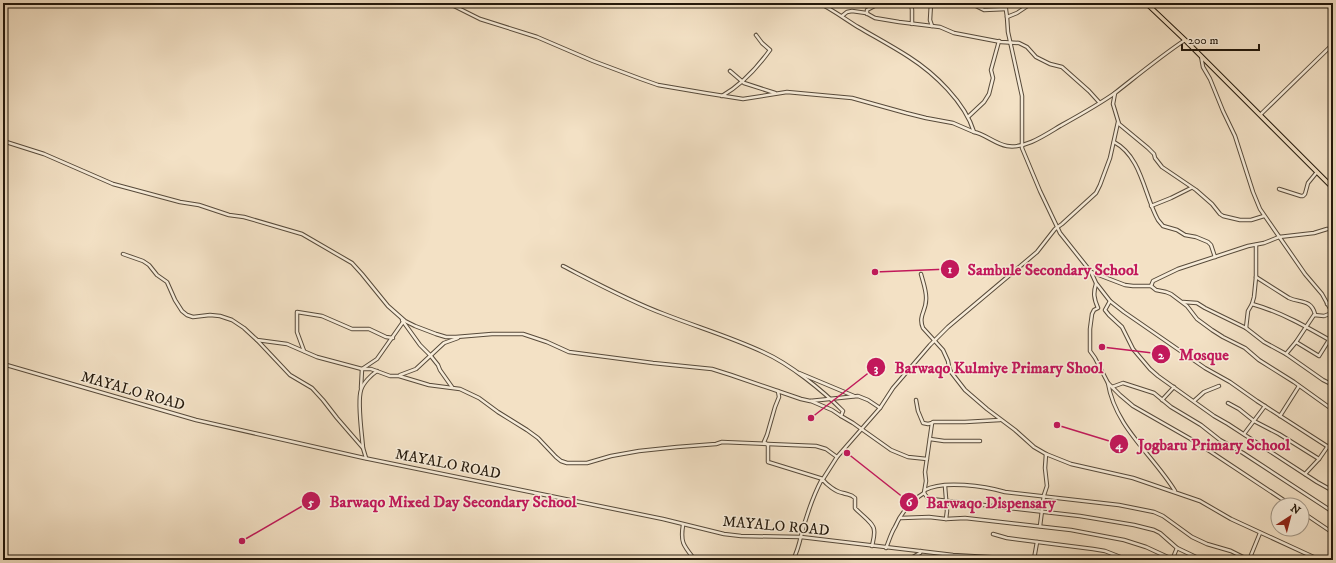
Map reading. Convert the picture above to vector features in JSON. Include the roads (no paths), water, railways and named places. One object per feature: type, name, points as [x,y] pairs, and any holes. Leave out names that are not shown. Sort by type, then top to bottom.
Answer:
[{"type":"main road","points":[[1146,3],[1333,188]]},
{"type":"street","points":[[448,3],[480,19],[537,37],[593,61],[651,83],[722,96],[743,98],[787,92],[852,98],[912,115],[953,123],[977,132],[990,140],[1006,146],[1022,145],[1051,132],[1115,92],[1185,40]]},
{"type":"street","points":[[819,3],[915,61],[936,78],[950,92],[968,117],[974,132]]},
{"type":"street","points":[[867,14],[867,10],[880,3]]},
{"type":"street","points":[[911,3],[912,24]]},
{"type":"street","points":[[931,3],[930,20],[932,26]]},
{"type":"street","points":[[970,3],[984,10],[1006,9]]},
{"type":"street","points":[[1005,3],[1008,17],[1008,32],[1022,96],[1022,145],[1040,191],[1058,227],[1066,241],[1091,272],[1096,283],[1110,301],[1205,368],[1230,382],[1333,450]]},
{"type":"street","points":[[1008,17],[1032,3]]},
{"type":"street","points":[[842,16],[847,12],[852,11],[867,14],[875,18],[940,27],[954,33],[1019,43],[1033,52],[1036,57],[1050,64],[1060,66],[1089,91],[1099,102]]},
{"type":"street","points":[[722,96],[731,91],[742,81],[770,50],[756,35]]},
{"type":"street","points":[[968,117],[984,102],[989,94],[994,78],[991,70],[999,41]]},
{"type":"street","points":[[1260,116],[1333,44]]},
{"type":"street","points":[[1201,56],[1200,59],[1203,67],[1210,79],[1235,136],[1253,192],[1264,216],[1287,250],[1322,294],[1333,314],[1324,316],[1315,314]]},
{"type":"street","points":[[730,71],[744,83],[776,93]]},
{"type":"street","points":[[792,560],[800,543],[822,479],[837,457],[880,408],[900,378],[952,323],[1037,252],[1054,230],[1096,193],[1114,142],[1118,122],[1113,104],[1115,92]]},
{"type":"street","points":[[1118,122],[1120,126],[1154,154],[1155,158],[1162,167],[1212,204],[1223,216],[1240,220],[1251,220],[1264,216]]},
{"type":"street","points":[[3,141],[44,154],[113,184],[180,202],[200,205],[302,234],[352,263],[388,306],[401,317],[415,326],[436,334],[446,337],[523,334],[569,352],[712,369],[800,399],[810,401],[832,410],[891,450],[908,457],[927,459]]},
{"type":"street","points":[[1114,142],[1127,151],[1136,165],[1151,206],[1158,220],[1163,226],[1177,230],[1186,235],[1206,240],[1211,245],[1215,257]]},
{"type":"street","points":[[1279,189],[1304,196],[1308,183],[1317,172]]},
{"type":"street","points":[[1151,206],[1191,188]]},
{"type":"street","points":[[1151,286],[1153,282],[1178,269],[1248,246],[1256,245],[1279,237],[1333,229]]},
{"type":"street","points":[[1246,328],[1248,311],[1252,304],[1256,277],[1256,245]]},
{"type":"street","points":[[123,254],[143,261],[167,282],[175,300],[186,315],[210,315],[226,318],[244,328],[290,375],[312,388],[363,448]]},
{"type":"street","points":[[563,266],[611,291],[656,311],[764,352],[786,364],[831,399],[842,411],[841,416]]},
{"type":"street","points":[[1091,272],[1125,285],[1151,286],[1156,290],[1166,292],[1183,302],[1197,319],[1212,330],[1232,342],[1246,348],[1259,360],[1333,410]]},
{"type":"street","points":[[921,274],[927,298],[921,319],[923,328],[943,350],[949,367],[959,382],[979,403],[1016,430],[1034,447],[1046,454],[1071,464],[1133,478],[1200,501],[1231,519],[1320,560]]},
{"type":"street","points":[[1256,277],[1294,301],[1303,301],[1310,305],[1315,314]]},
{"type":"street","points":[[1096,283],[1094,299],[1098,308]]},
{"type":"street","points":[[1105,310],[1110,301]]},
{"type":"street","points":[[1327,304],[1333,301]]},
{"type":"street","points":[[1183,302],[1197,303],[1246,328],[1264,342],[1286,354],[1323,380],[1333,385]]},
{"type":"street","points":[[1252,304],[1275,311],[1333,342]]},
{"type":"street","points":[[1098,308],[1105,310],[1109,316],[1122,327],[1133,349],[1158,376],[1214,416],[1316,482],[1333,491]]},
{"type":"street","points":[[1098,308],[1094,310],[1092,314],[1090,351],[1108,383],[1133,406],[1196,442],[1279,497]]},
{"type":"street","points":[[304,352],[297,332],[297,312],[322,316],[352,328],[369,329],[386,337],[393,338]]},
{"type":"street","points":[[1286,354],[1315,314]]},
{"type":"street","points":[[401,317],[420,346],[438,365],[453,388]]},
{"type":"street","points":[[362,369],[377,359],[403,322]]},
{"type":"street","points":[[400,376],[416,369],[444,343],[465,336]]},
{"type":"street","points":[[257,340],[287,344],[317,357],[362,369],[371,369],[390,376],[400,376],[429,385],[460,389],[472,394],[488,404],[538,438],[556,457],[561,461],[568,463],[587,463],[611,456],[639,451],[677,446],[716,444],[722,442],[821,447],[837,457]]},
{"type":"street","points":[[1296,342],[1319,356],[1329,340]]},
{"type":"street","name":"MAYALO ROAD","points":[[3,364],[196,420],[366,459],[663,519],[724,534],[742,536],[801,537],[953,555],[1039,560]]},
{"type":"street","points":[[362,369],[359,398],[363,448],[366,459]]},
{"type":"street","points":[[361,389],[372,374],[377,371]]},
{"type":"street","points":[[797,373],[854,396],[868,400],[880,408]]},
{"type":"street","points":[[1108,383],[1110,397],[1133,437],[1176,492]]},
{"type":"street","points":[[1112,387],[1125,383],[1149,390],[1171,407],[1201,425],[1220,440],[1243,453],[1333,512]]},
{"type":"street","points":[[1194,401],[1204,392],[1219,386]]},
{"type":"street","points":[[1280,416],[1299,386]]},
{"type":"street","points":[[1162,400],[1174,388]]},
{"type":"street","points":[[778,391],[779,397],[764,442],[768,445],[768,462],[822,479],[826,484],[836,490],[850,494],[855,498],[855,508],[871,523],[874,528],[872,546]]},
{"type":"street","points":[[810,401],[854,396]]},
{"type":"street","points":[[916,400],[918,411],[923,422],[928,424],[933,422],[1001,420]]},
{"type":"street","points":[[1228,403],[1239,409],[1254,421],[1279,434],[1319,459]]},
{"type":"street","points":[[1244,434],[1265,406]]},
{"type":"street","points":[[932,423],[925,472],[926,481],[924,492],[927,498],[1099,518],[1147,528],[1160,534],[1178,548],[1198,558],[1198,560]]},
{"type":"street","points":[[930,439],[944,441],[980,441]]},
{"type":"street","points":[[1305,474],[1319,459],[1328,446]]},
{"type":"street","points":[[1040,526],[1041,511],[1047,486],[1045,468],[1046,454]]},
{"type":"street","points":[[886,548],[895,527],[909,505],[916,498],[929,488],[960,485],[991,488],[1004,492],[1044,495],[1094,503],[1119,505],[1158,513],[1192,537],[1207,544],[1231,551],[1249,560],[1260,533]]},
{"type":"street","points":[[945,486],[948,511],[946,519]]},
{"type":"street","points":[[901,518],[965,518],[1071,530],[1124,540],[1146,547],[1172,560],[1178,548]]},
{"type":"street","points":[[1310,518],[1333,534]]},
{"type":"street","points":[[684,525],[681,536],[684,544],[695,560]]},
{"type":"street","points":[[993,534],[1007,538],[1105,551],[1128,560]]},
{"type":"street","points":[[1034,559],[1037,542]]},
{"type":"street","points":[[908,560],[921,551]]},
{"type":"place","name":"Sambule Secondary School","points":[[875,272]]},
{"type":"place","name":"Mosque","points":[[1102,347]]},
{"type":"place","name":"Barwaqo Kulmiye Primary Shool","points":[[811,418]]},
{"type":"place","name":"Jogbaru Primary School","points":[[1057,425]]},
{"type":"place","name":"Barwaqo Dispensary","points":[[847,453]]},
{"type":"place","name":"Barwaqo Mixed Day Secondary School","points":[[242,541]]}]
